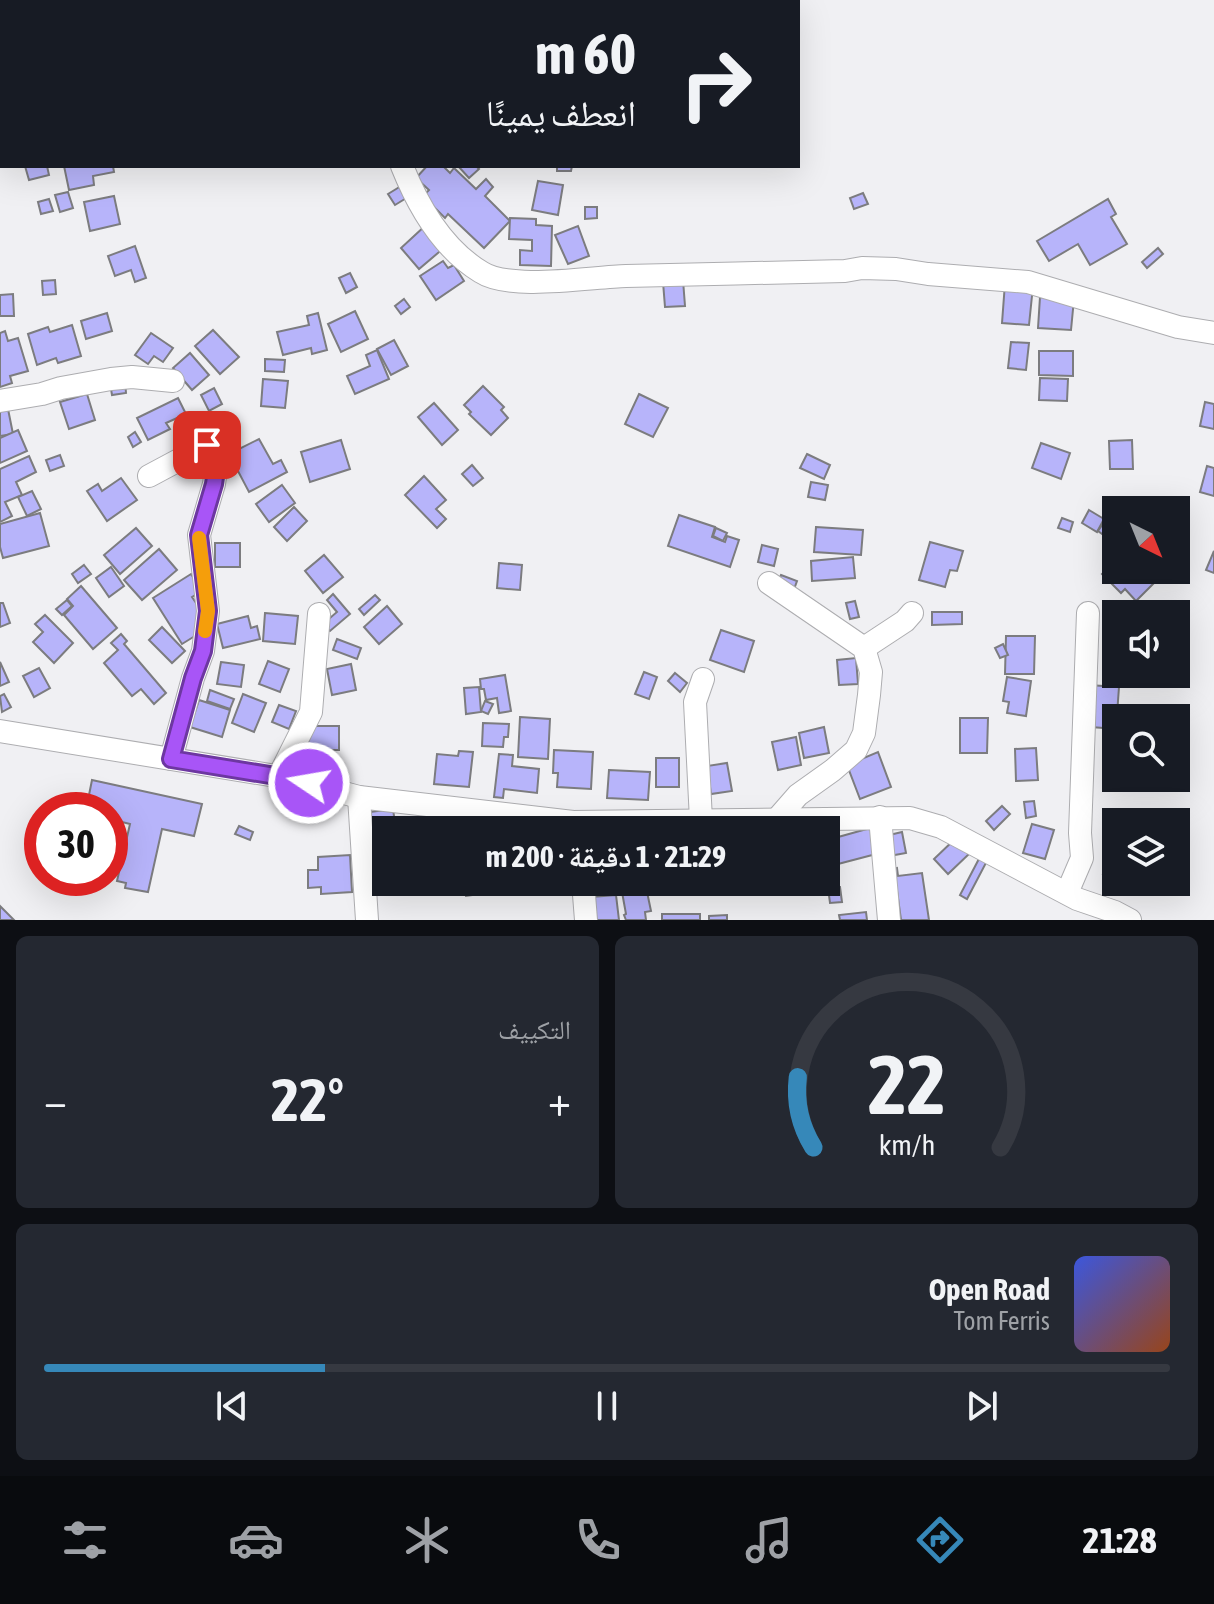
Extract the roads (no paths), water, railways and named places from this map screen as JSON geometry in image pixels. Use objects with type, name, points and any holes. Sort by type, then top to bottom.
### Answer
[{"type":"street","points":[[403,168],[410,187],[438,233],[482,273],[499,280],[896,269],[1028,282],[1178,327],[1214,333]]},
{"type":"street","points":[[0,401],[111,379],[132,377],[173,381]]},
{"type":"street","points":[[149,476],[207,445],[217,450],[214,484],[199,535],[208,611],[203,651],[171,759]]},
{"type":"street","points":[[769,583],[864,648],[871,672],[864,733],[856,750],[798,795],[780,816]]},
{"type":"street","points":[[864,648],[912,613]]},
{"type":"street","points":[[1067,893],[1082,858],[1080,833],[1088,613]]},
{"type":"street","points":[[279,776],[311,712],[319,614]]},
{"type":"street","points":[[701,816],[695,702],[703,679]]},
{"type":"street","points":[[0,731],[279,776],[359,797],[502,816]]},
{"type":"street","points":[[359,797],[367,920]]},
{"type":"street","points":[[880,817],[889,920]]},
{"type":"street","points":[[840,818],[910,818],[941,827],[1067,893],[1130,920]]},
{"type":"street","points":[[584,896],[586,920]]}]
